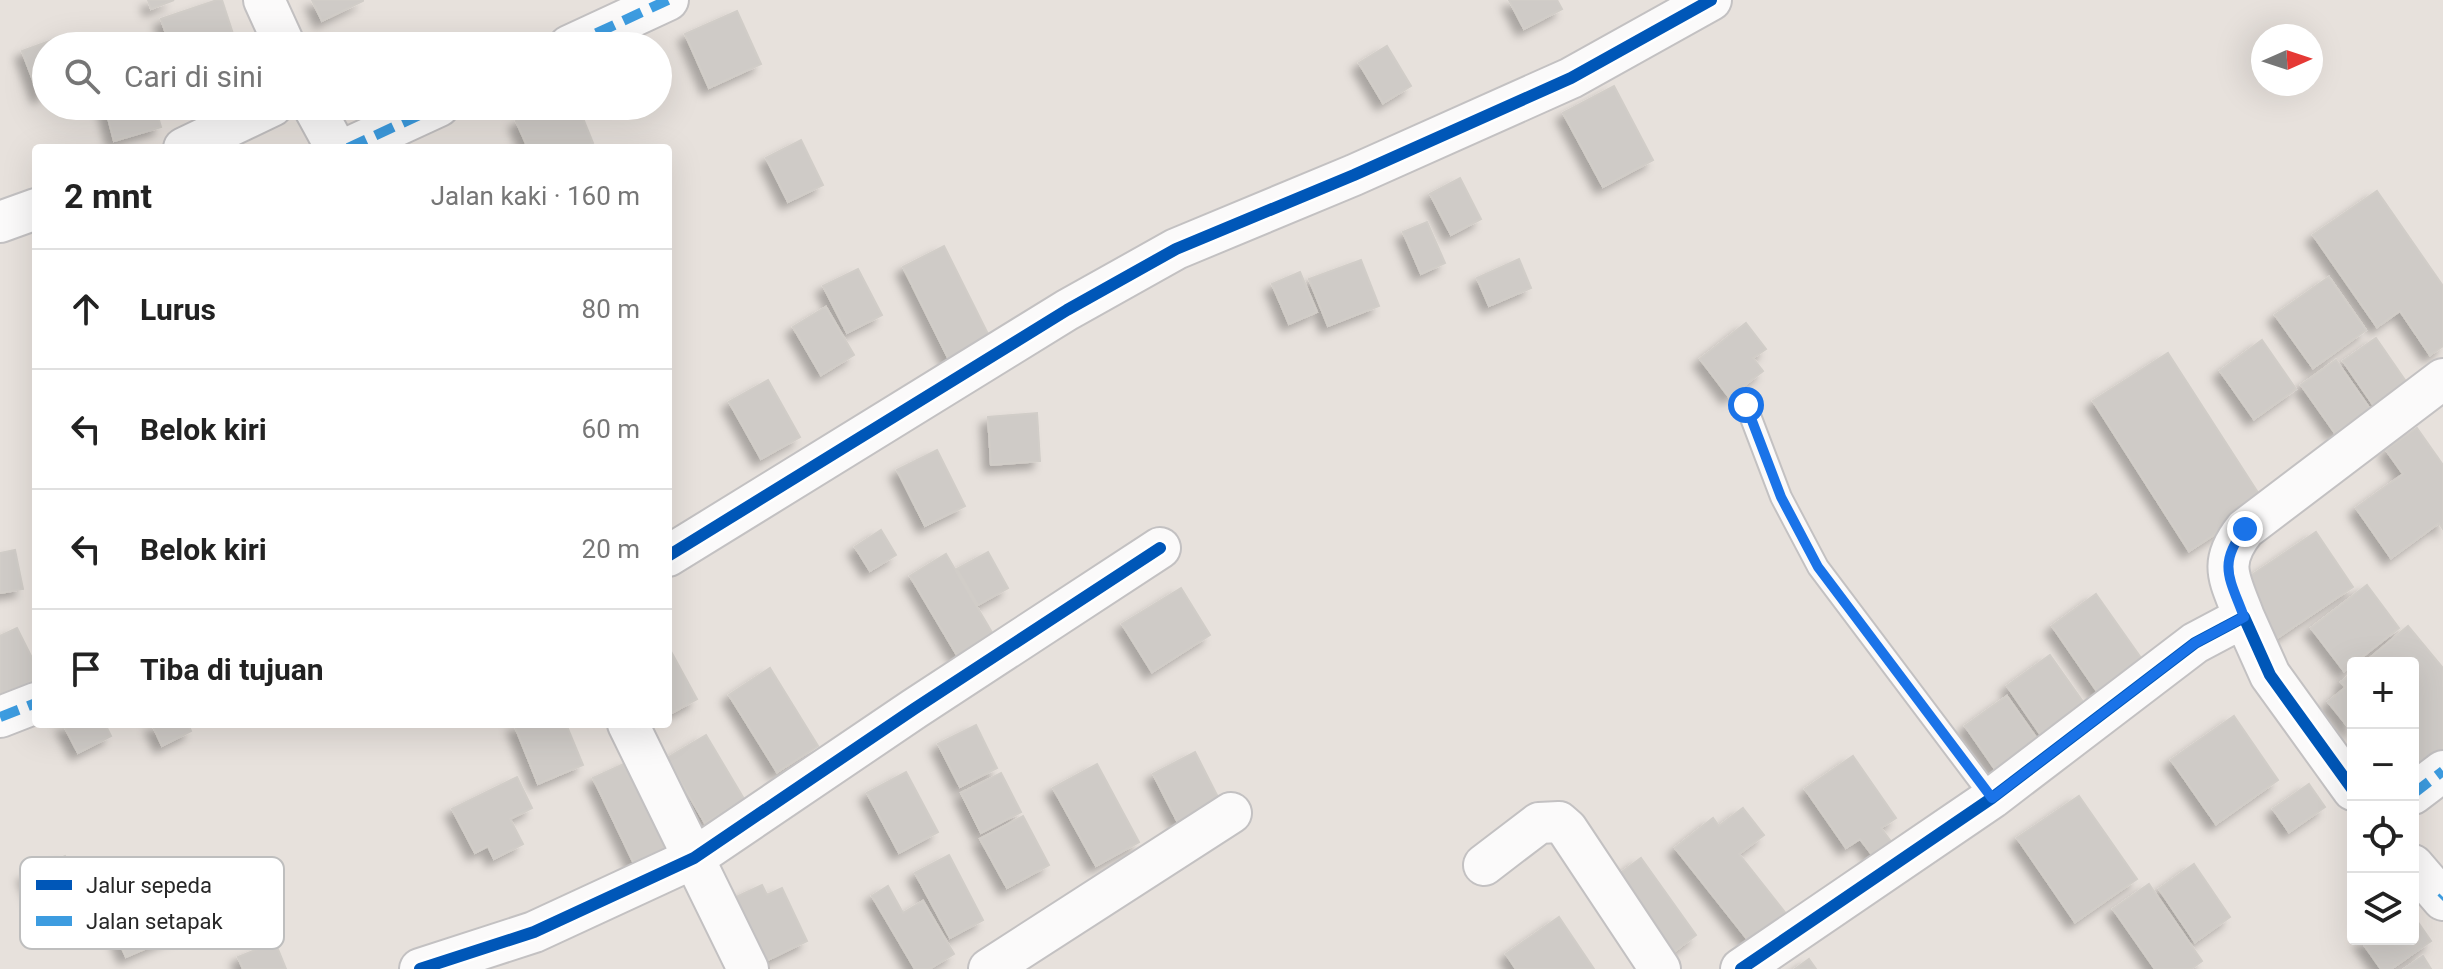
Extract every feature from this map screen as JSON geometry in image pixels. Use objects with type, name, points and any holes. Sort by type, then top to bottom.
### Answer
[{"type":"street","points":[[264,0],[279,32]]},
{"type":"street","points":[[599,32],[668,0]]},
{"type":"street","points":[[672,554],[1053,317],[1176,249],[1354,175],[1571,78],[1711,0]]},
{"type":"street","points":[[192,144],[243,120]]},
{"type":"street","points":[[321,120],[334,144]]},
{"type":"street","points":[[357,144],[409,120]]},
{"type":"street","points":[[0,222],[32,210]]},
{"type":"street","points":[[2347,782],[2270,675],[2244,617],[2227,564],[2232,545],[2245,529],[2443,379]]},
{"type":"street","points":[[420,969],[534,932],[694,858],[1160,548]]},
{"type":"street","points":[[1741,969],[1992,798],[2195,643],[2244,617]]},
{"type":"street","points":[[0,717],[32,705]]},
{"type":"street","points":[[630,728],[748,969]]},
{"type":"street","points":[[2419,789],[2443,771]]},
{"type":"street","points":[[989,969],[1231,813]]},
{"type":"street","points":[[1484,865],[1539,823],[1559,822],[1567,829],[1660,969]]},
{"type":"street","points":[[2419,872],[2442,899]]},
{"type":"lane","points":[[1746,405],[1781,497],[1818,567],[1992,798]]},
{"type":"building","points":[[148,0],[174,0],[151,9]]},
{"type":"building","points":[[222,0],[232,32],[165,32],[161,19]]},
{"type":"building","points":[[312,0],[363,0],[363,1],[322,21]]},
{"type":"building","points":[[1509,0],[1557,0],[1562,9],[1524,29]]},
{"type":"building","points":[[737,11],[761,64],[709,88],[685,34]]},
{"type":"building","points":[[1387,46],[1411,86],[1383,103],[1359,63]]},
{"type":"building","points":[[32,47],[32,77],[22,51]]},
{"type":"building","points":[[1614,86],[1653,160],[1603,187],[1563,113]]},
{"type":"building","points":[[109,120],[159,120],[161,127],[114,141]]},
{"type":"building","points":[[584,120],[593,143],[526,144],[516,121]]},
{"type":"building","points":[[801,140],[823,185],[788,202],[766,158]]},
{"type":"building","points":[[1460,178],[1481,219],[1451,235],[1430,194]]},
{"type":"building","points":[[2377,191],[2443,286],[2443,346],[2430,355],[2400,311],[2377,327],[2313,235]]},
{"type":"building","points":[[1427,222],[1445,263],[1421,274],[1403,232]]},
{"type":"building","points":[[944,246],[994,346],[952,366],[903,267]]},
{"type":"building","points":[[1519,259],[1531,288],[1489,306],[1477,278]]},
{"type":"building","points":[[1361,260],[1379,306],[1328,326],[1309,279]]},
{"type":"building","points":[[858,269],[882,315],[847,333],[823,286]]},
{"type":"building","points":[[1300,272],[1317,312],[1289,324],[1272,284]]},
{"type":"building","points":[[2329,277],[2366,330],[2313,368],[2275,315]]},
{"type":"building","points":[[826,307],[854,355],[821,375],[793,327]]},
{"type":"building","points":[[1746,323],[1766,349],[1753,358],[1763,371],[1729,397],[1700,359]]},
{"type":"building","points":[[2376,338],[2407,383],[2374,406],[2343,361]]},
{"type":"building","points":[[2262,340],[2296,389],[2254,419],[2220,371]]},
{"type":"building","points":[[2168,353],[2264,502],[2189,551],[2093,401]]},
{"type":"building","points":[[2336,360],[2370,409],[2335,433],[2301,385]]},
{"type":"building","points":[[768,380],[800,437],[761,459],[729,402]]},
{"type":"building","points":[[1037,413],[1040,461],[991,465],[988,417]]},
{"type":"building","points":[[2417,428],[2443,465],[2443,529],[2439,523],[2391,558],[2356,508],[2403,474],[2386,450]]},
{"type":"building","points":[[937,450],[965,506],[925,526],[897,470]]},
{"type":"building","points":[[881,530],[896,555],[870,571],[855,547]]},
{"type":"building","points":[[2316,532],[2353,587],[2277,638],[2240,583]]},
{"type":"building","points":[[15,550],[23,589],[0,593],[0,553]]},
{"type":"building","points":[[988,552],[1008,588],[978,605],[957,569]]},
{"type":"building","points":[[946,554],[994,636],[958,657],[910,576]]},
{"type":"building","points":[[2367,585],[2399,628],[2362,657],[2347,657],[2347,669],[2344,671],[2311,628]]},
{"type":"building","points":[[1181,588],[1210,635],[1152,672],[1122,624]]},
{"type":"building","points":[[2096,594],[2146,665],[2101,697],[2052,626]]},
{"type":"building","points":[[2408,626],[2443,668],[2443,762],[2419,782],[2419,657],[2371,657]]},
{"type":"building","points":[[17,628],[32,658],[32,681],[0,697],[0,636]]},
{"type":"building","points":[[672,653],[697,699],[672,713]]},
{"type":"building","points":[[2050,655],[2091,713],[2047,744],[2007,686]]},
{"type":"building","points":[[770,668],[818,746],[777,772],[729,695]]},
{"type":"building","points":[[2347,677],[2347,726],[2328,702],[2346,687],[2341,682]]},
{"type":"building","points":[[2007,696],[2040,743],[1997,772],[1965,726]]},
{"type":"building","points":[[2234,716],[2278,780],[2216,824],[2171,760]]},
{"type":"building","points":[[976,725],[997,768],[960,787],[938,744]]},
{"type":"building","points":[[65,728],[107,728],[111,736],[78,753]]},
{"type":"building","points":[[154,728],[190,728],[191,731],[162,746]]},
{"type":"building","points":[[516,728],[568,728],[583,765],[538,784]]},
{"type":"building","points":[[706,735],[744,799],[705,823],[667,758]]},
{"type":"building","points":[[1195,752],[1220,801],[1178,823],[1153,774]]},
{"type":"building","points":[[1853,756],[1896,818],[1881,828],[1895,847],[1876,860],[1860,839],[1846,848],[1805,789]]},
{"type":"building","points":[[630,761],[672,851],[636,868],[593,778]]},
{"type":"building","points":[[1097,764],[1139,842],[1096,866],[1053,788]]},
{"type":"building","points":[[906,772],[938,832],[899,853],[867,793]]},
{"type":"building","points":[[1001,773],[1021,812],[981,833],[961,793]]},
{"type":"building","points":[[517,777],[532,808],[510,819],[523,844],[494,859],[488,846],[475,853],[452,809]]},
{"type":"building","points":[[2309,784],[2325,807],[2289,832],[2273,809]]},
{"type":"building","points":[[2079,796],[2137,879],[2075,922],[2017,838]]},
{"type":"building","points":[[1743,808],[1764,835],[1739,854],[1788,916],[1752,945],[1675,848],[1713,818],[1719,826]]},
{"type":"building","points":[[1023,816],[1049,865],[1007,888],[980,839]]},
{"type":"building","points":[[949,855],[983,920],[950,938],[915,873]]},
{"type":"building","points":[[1641,858],[1696,935],[1667,957],[1611,880]]},
{"type":"building","points":[[2194,864],[2230,917],[2195,942],[2159,889]]},
{"type":"building","points":[[2149,884],[2202,961],[2191,969],[2155,969],[2113,909]]},
{"type":"building","points":[[762,885],[767,895],[782,888],[807,941],[766,961],[736,897]]},
{"type":"building","points":[[888,886],[903,913],[923,901],[954,954],[929,969],[915,969],[872,896]]},
{"type":"building","points":[[1559,917],[1594,969],[1516,969],[1506,954]]},
{"type":"building","points":[[2419,924],[2431,941],[2391,969],[2381,969],[2364,945],[2419,945]]},
{"type":"building","points":[[122,949],[145,949],[126,957]]},
{"type":"building","points":[[258,949],[278,949],[286,969],[243,969],[238,957]]},
{"type":"building","points":[[2423,956],[2431,969],[2404,969]]},
{"type":"building","points":[[1809,959],[1816,969],[1795,969]]},
{"type":"marked path","points":[[599,32],[668,0]]},
{"type":"marked path","points":[[357,144],[409,120]]},
{"type":"marked path","points":[[0,717],[32,705]]},
{"type":"marked path","points":[[2419,789],[2443,771]]},
{"type":"cycle path","points":[[672,554],[1067,310],[1176,249],[1354,175],[1571,78],[1711,0]]},
{"type":"cycle path","points":[[420,969],[534,932],[694,858],[1160,548]]},
{"type":"cycle path","points":[[1741,969],[1992,798],[2195,643],[2244,617],[2270,675],[2347,782]]},
{"type":"route","points":[[1746,405],[1781,497],[1818,567],[1992,798],[2195,643],[2244,617],[2227,564],[2232,545],[2245,529]]}]
